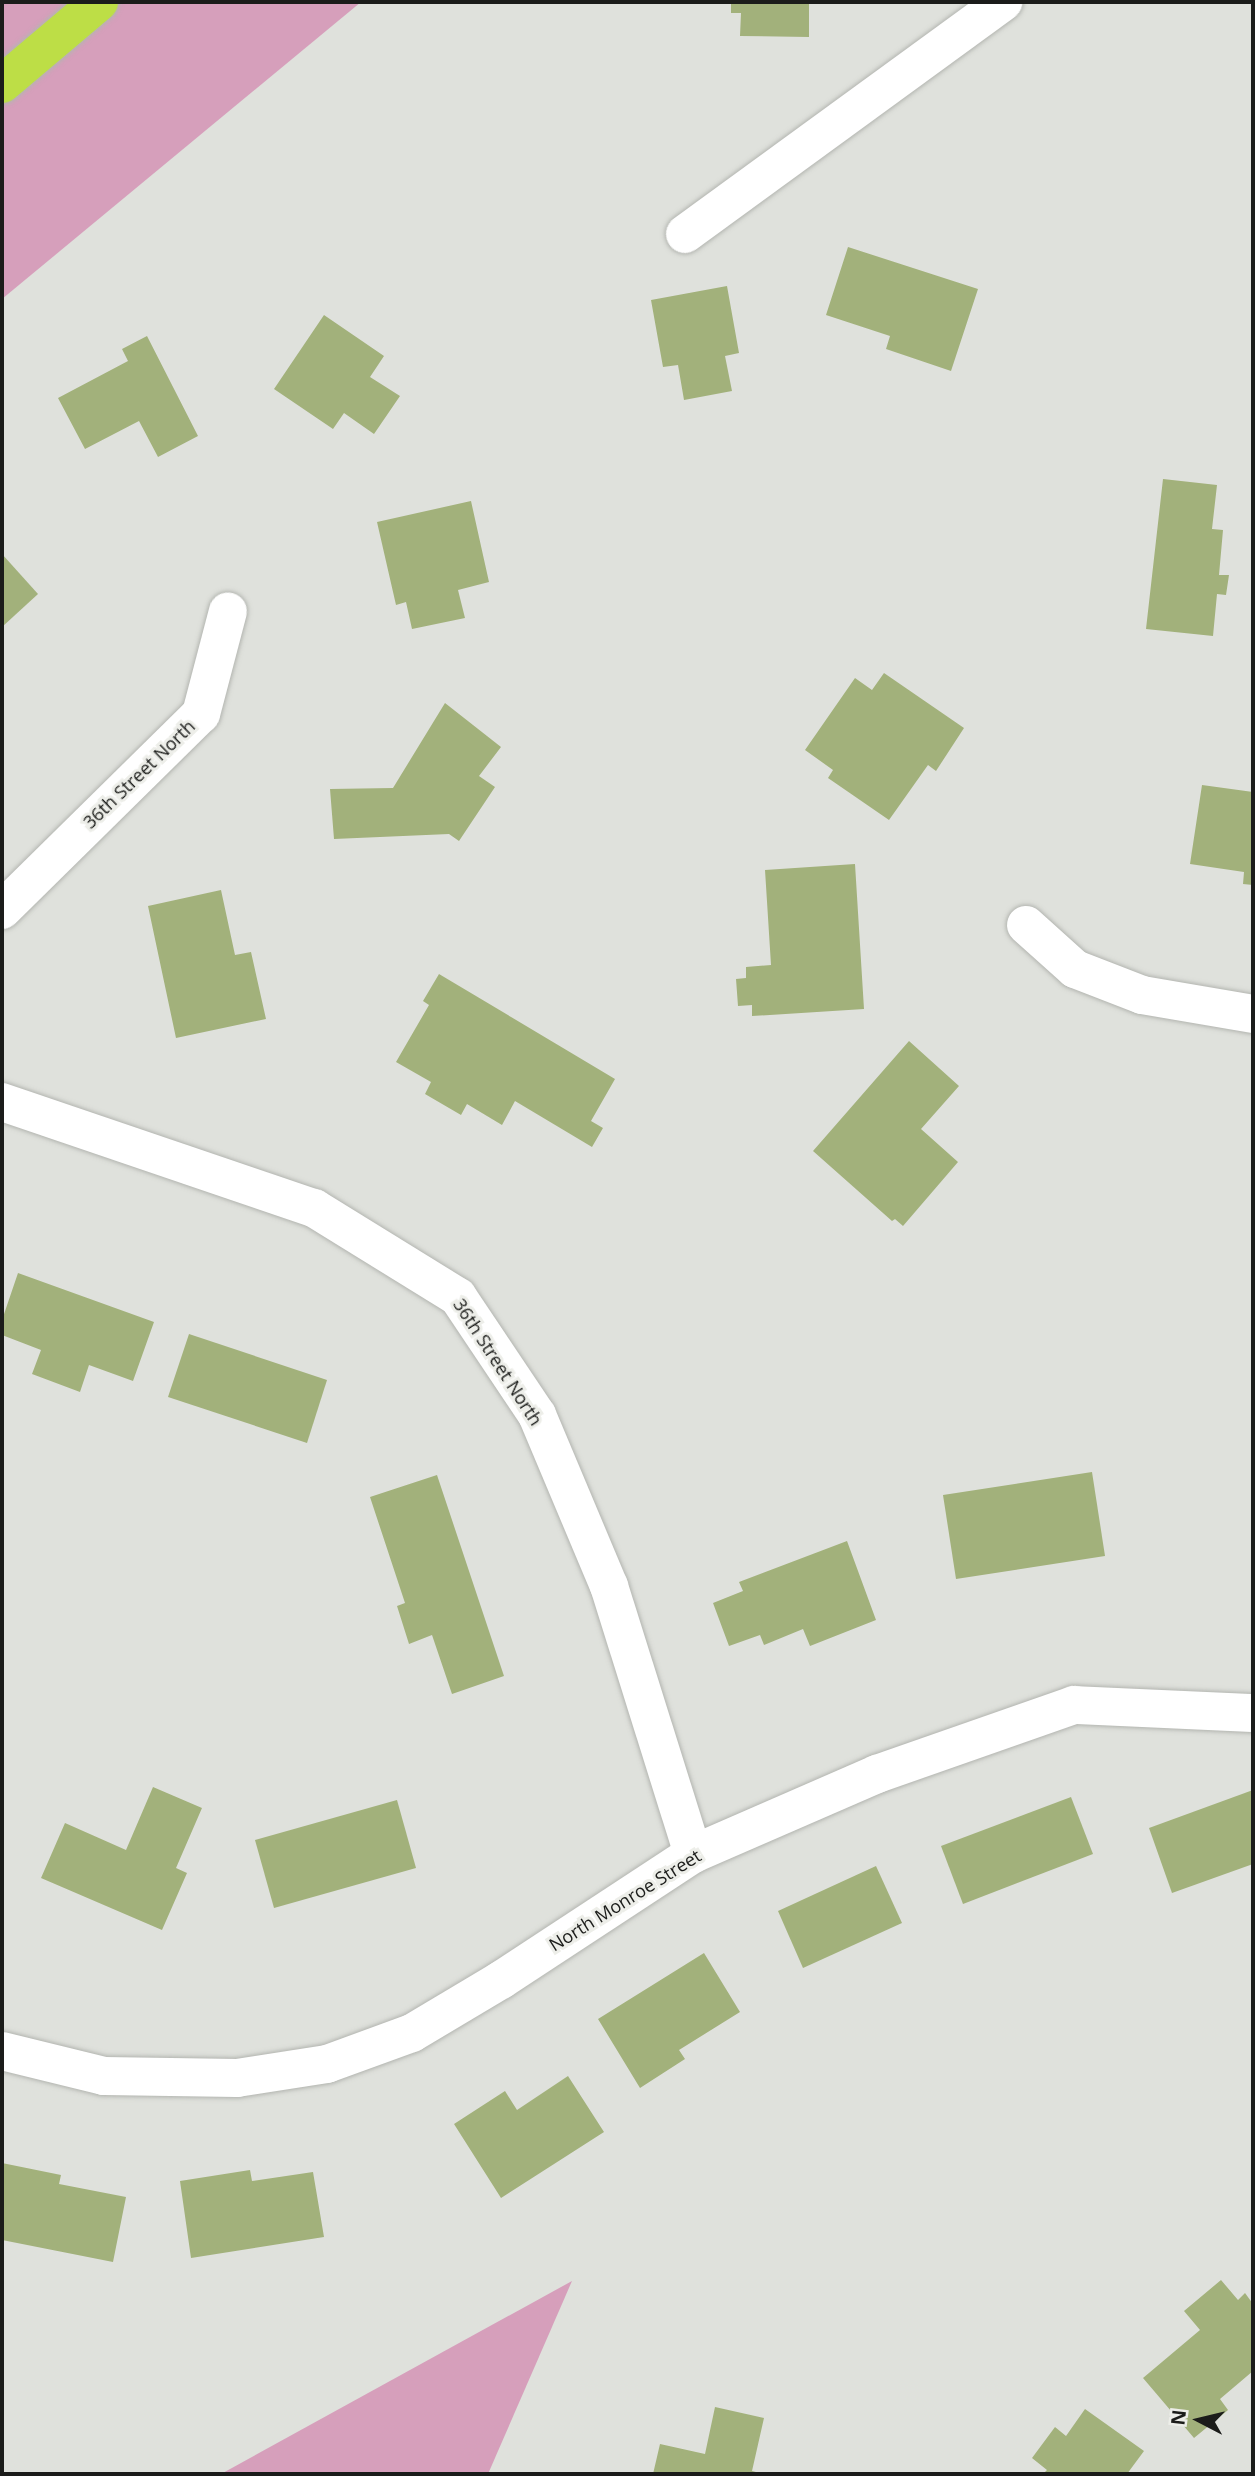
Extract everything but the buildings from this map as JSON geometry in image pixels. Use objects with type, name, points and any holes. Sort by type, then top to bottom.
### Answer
[{"type":"highway","points":[[2,83],[99,2]]},
{"type":"street","points":[[685,234],[1003,2]]},
{"type":"street","name":"36th Street North","points":[[2,910],[201,714],[228,611]]},
{"type":"street","points":[[1026,925],[1075,969],[1142,995],[1253,1014]]},
{"type":"street","name":"36th Street North","points":[[2,1102],[314,1208],[458,1297],[537,1415],[609,1586],[693,1854]]},
{"type":"street","name":"North Monroe Street","points":[[2,2051],[104,2076],[237,2077],[327,2064],[412,2034],[501,1980],[693,1854],[877,1774],[1074,1705],[1253,1713]]},
{"type":"shaded area","points":[[2,2],[361,2],[2,299]]},
{"type":"shaded area","points":[[572,2281],[488,2474],[221,2474]]}]
